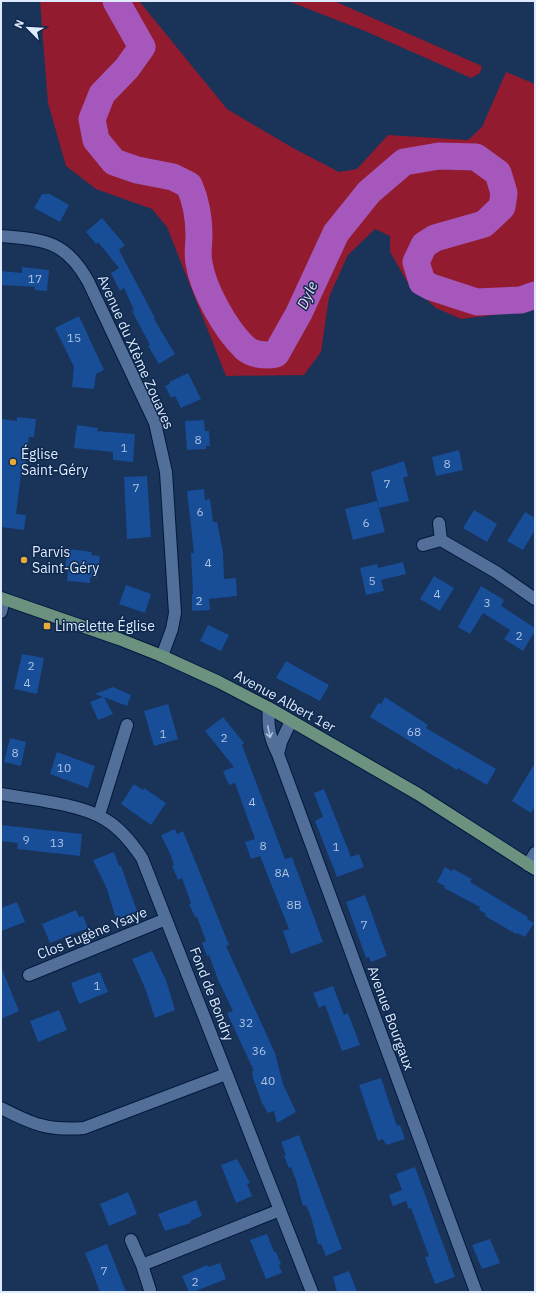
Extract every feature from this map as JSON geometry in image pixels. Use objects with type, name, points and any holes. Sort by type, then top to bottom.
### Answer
[{"type":"main road","name":"Avenue Albert 1er","points":[[3,599],[162,656],[218,682],[269,708],[418,794],[532,867]]},
{"type":"street","name":"Avenue du XIème Zouaves","points":[[1,236],[48,242],[58,247],[74,260],[94,294],[154,423],[166,472],[174,578],[175,613],[172,629],[162,656]]},
{"type":"street","points":[[439,523],[441,540]]},
{"type":"street","points":[[423,545],[441,540],[496,572],[535,599]]},
{"type":"street","points":[[1,612],[3,599]]},
{"type":"street","name":"Avenue Bourgaux","points":[[269,708],[268,730],[476,1292]]},
{"type":"street","points":[[278,754],[281,742],[291,721]]},
{"type":"street","points":[[99,816],[127,725]]},
{"type":"street","name":"Fond de Bondry","points":[[1,794],[74,808],[99,816],[122,832],[131,841],[142,858],[312,1292]]},
{"type":"street","points":[[532,867],[535,853]]},
{"type":"street","name":"Clos Eugène Ysaye","points":[[29,975],[166,919]]},
{"type":"street","points":[[1,1108],[39,1126],[68,1130],[84,1128],[226,1074]]},
{"type":"street","points":[[142,1264],[280,1210]]},
{"type":"street","points":[[131,1240],[142,1264],[150,1290]]},
{"type":"shaded area","points":[[40,1],[139,1],[227,109],[293,148],[339,172],[357,169],[388,135],[468,140],[482,127],[506,72],[535,84],[535,310],[461,319],[436,308],[408,283],[390,252],[390,236],[375,229],[348,255],[329,297],[321,352],[304,375],[226,376],[167,227],[152,209],[96,189],[66,166],[48,103]]},
{"type":"shaded area","points":[[288,1],[334,1],[482,66],[480,73],[471,78],[365,31]]},
{"type":"shaded area","points":[[436,283],[470,294],[502,295],[535,285],[535,301],[475,310],[449,307],[430,294],[431,287]]},
{"type":"building","points":[[42,194],[50,194],[69,205],[60,222],[34,208]]},
{"type":"building","points":[[102,218],[125,245],[119,250],[155,318],[154,319],[175,354],[159,364],[148,346],[150,345],[132,311],[134,310],[124,288],[120,291],[111,273],[119,268],[98,242],[96,244],[86,232]]},
{"type":"building","points":[[22,267],[49,270],[47,291],[35,290],[35,287],[1,285],[1,271],[22,273]]},
{"type":"building","points":[[79,316],[104,370],[96,374],[94,389],[72,387],[74,367],[55,328]]},
{"type":"building","points":[[188,373],[201,399],[181,408],[175,396],[171,398],[165,386],[170,384],[169,382]]},
{"type":"building","name":"Église Saint-Géry","points":[[17,417],[36,419],[34,437],[29,437],[24,474],[21,474],[16,514],[26,515],[24,530],[1,527],[1,419],[17,421]]},
{"type":"building","points":[[204,420],[205,431],[209,431],[210,446],[206,446],[206,449],[187,450],[185,421]]},
{"type":"building","points":[[77,425],[98,428],[97,431],[135,434],[133,462],[113,460],[113,452],[74,448]]},
{"type":"building","points":[[459,450],[463,470],[436,476],[432,457]]},
{"type":"building","points":[[404,461],[408,476],[403,478],[409,501],[379,508],[371,472]]},
{"type":"building","points":[[147,476],[151,537],[127,539],[124,477]]},
{"type":"building","points":[[204,489],[205,500],[210,499],[213,522],[217,522],[223,552],[224,579],[236,578],[237,596],[209,599],[210,610],[192,611],[193,594],[191,553],[194,553],[187,491]]},
{"type":"building","points":[[377,501],[385,532],[353,540],[345,509]]},
{"type":"building","points":[[474,510],[497,524],[487,542],[463,528]]},
{"type":"building","points":[[525,512],[535,518],[535,530],[523,550],[507,541]]},
{"type":"building","points":[[70,549],[92,552],[91,555],[100,556],[97,578],[90,577],[90,583],[67,581],[68,571],[65,570],[67,553],[69,554]]},
{"type":"building","points":[[403,562],[406,574],[381,580],[384,591],[366,595],[360,568],[377,564],[378,568]]},
{"type":"building","points":[[434,576],[454,588],[440,611],[420,599]]},
{"type":"building","points":[[126,585],[151,594],[145,613],[119,604]]},
{"type":"building","points":[[481,586],[504,600],[501,606],[535,628],[535,631],[523,651],[504,639],[510,630],[483,613],[470,634],[458,627]]},
{"type":"building","points":[[208,625],[229,635],[221,651],[200,641]]},
{"type":"building","points":[[22,654],[44,658],[37,694],[14,689]]},
{"type":"building","points":[[286,661],[329,685],[320,701],[276,678]]},
{"type":"building","points":[[113,687],[131,695],[127,706],[104,697],[113,714],[98,720],[90,702],[103,697],[95,694]]},
{"type":"building","points":[[385,697],[428,725],[426,728],[496,769],[487,785],[458,768],[457,770],[370,717],[378,703],[381,704]]},
{"type":"building","points":[[168,704],[178,739],[154,746],[144,711]]},
{"type":"building","points":[[223,717],[244,743],[242,745],[285,859],[292,857],[323,942],[291,954],[283,931],[289,929],[260,856],[251,859],[245,842],[255,839],[235,783],[229,785],[223,771],[234,767],[205,731]]},
{"type":"building","points":[[10,738],[26,742],[21,766],[4,762]]},
{"type":"building","points":[[57,752],[95,766],[88,788],[50,774]]},
{"type":"building","points":[[535,763],[535,806],[531,813],[512,801]]},
{"type":"building","points":[[134,784],[143,790],[144,788],[166,803],[151,825],[121,804]]},
{"type":"building","points":[[324,789],[351,857],[359,854],[364,867],[337,877],[315,821],[323,817],[314,793]]},
{"type":"building","points":[[1,825],[82,834],[80,856],[17,849],[18,843],[1,841]]},
{"type":"building","points":[[175,829],[177,834],[183,831],[229,945],[226,946],[275,1053],[283,1084],[296,1112],[277,1123],[274,1111],[268,1113],[262,1103],[253,1078],[252,1071],[254,1071],[227,1013],[233,1011],[218,980],[209,955],[207,956],[202,943],[206,941],[197,917],[195,917],[189,904],[191,903],[182,878],[178,880],[172,866],[174,865],[171,856],[161,835]]},
{"type":"building","points":[[114,852],[119,866],[121,866],[137,911],[116,919],[107,889],[93,860]]},
{"type":"building","points":[[445,867],[452,871],[453,869],[472,879],[470,882],[528,917],[527,919],[534,923],[525,937],[517,933],[516,934],[485,916],[486,914],[479,910],[480,907],[444,888],[445,886],[437,882]]},
{"type":"building","points":[[365,895],[387,956],[371,962],[369,957],[366,958],[346,902]]},
{"type":"building","points":[[17,902],[25,922],[1,931],[1,908]]},
{"type":"building","points":[[76,910],[79,917],[83,916],[88,928],[50,943],[42,924]]},
{"type":"building","points":[[152,951],[166,980],[175,1010],[155,1018],[145,988],[132,959]]},
{"type":"building","points":[[1,967],[19,1011],[1,1019]]},
{"type":"building","points":[[100,972],[108,992],[79,1004],[71,983]]},
{"type":"building","points":[[333,986],[344,1015],[348,1013],[360,1045],[342,1051],[325,1005],[319,1008],[313,993]]},
{"type":"building","points":[[59,1010],[67,1030],[38,1042],[30,1021]]},
{"type":"building","points":[[381,1078],[397,1126],[400,1125],[405,1139],[386,1145],[383,1139],[378,1141],[359,1085]]},
{"type":"building","points":[[299,1135],[342,1249],[326,1256],[321,1244],[318,1244],[311,1217],[306,1205],[303,1206],[296,1180],[291,1167],[289,1168],[284,1156],[286,1155],[281,1142]]},
{"type":"building","points":[[237,1159],[250,1183],[247,1184],[252,1196],[236,1203],[221,1165]]},
{"type":"building","points":[[415,1167],[455,1277],[435,1284],[425,1257],[429,1256],[411,1208],[409,1209],[406,1201],[393,1206],[389,1195],[402,1190],[396,1174]]},
{"type":"building","points":[[128,1192],[137,1214],[109,1226],[100,1204]]},
{"type":"building","points":[[196,1200],[202,1216],[190,1221],[191,1223],[165,1231],[158,1214]]},
{"type":"building","points":[[267,1234],[274,1252],[276,1252],[281,1264],[279,1265],[282,1273],[266,1279],[250,1240]]},
{"type":"building","points":[[490,1239],[500,1263],[482,1269],[472,1245]]},
{"type":"building","points":[[107,1244],[126,1292],[100,1292],[85,1253]]},
{"type":"building","points":[[220,1263],[226,1279],[193,1292],[189,1292],[182,1276],[207,1265],[208,1267]]},
{"type":"building","points":[[349,1271],[357,1292],[337,1292],[333,1277]]},
{"type":"waterway","name":"Dyle","points":[[116,1],[142,47],[127,68],[102,94],[92,119],[96,140],[114,162],[137,170],[173,177],[189,185],[194,197],[198,215],[198,260],[205,285],[223,320],[237,340],[245,348],[260,354],[276,354],[299,313],[336,233],[369,192],[404,162],[439,156],[476,157],[498,173],[504,193],[502,207],[484,224],[435,238],[424,245],[416,262],[422,282],[431,287],[477,302],[521,300],[535,295]]},
{"type":"place","name":"Église Saint-Géry","points":[[13,462]]},
{"type":"place","name":"Parvis Saint-Géry","points":[[24,560]]},
{"type":"place","name":"Limelette Église","points":[[47,626]]}]
